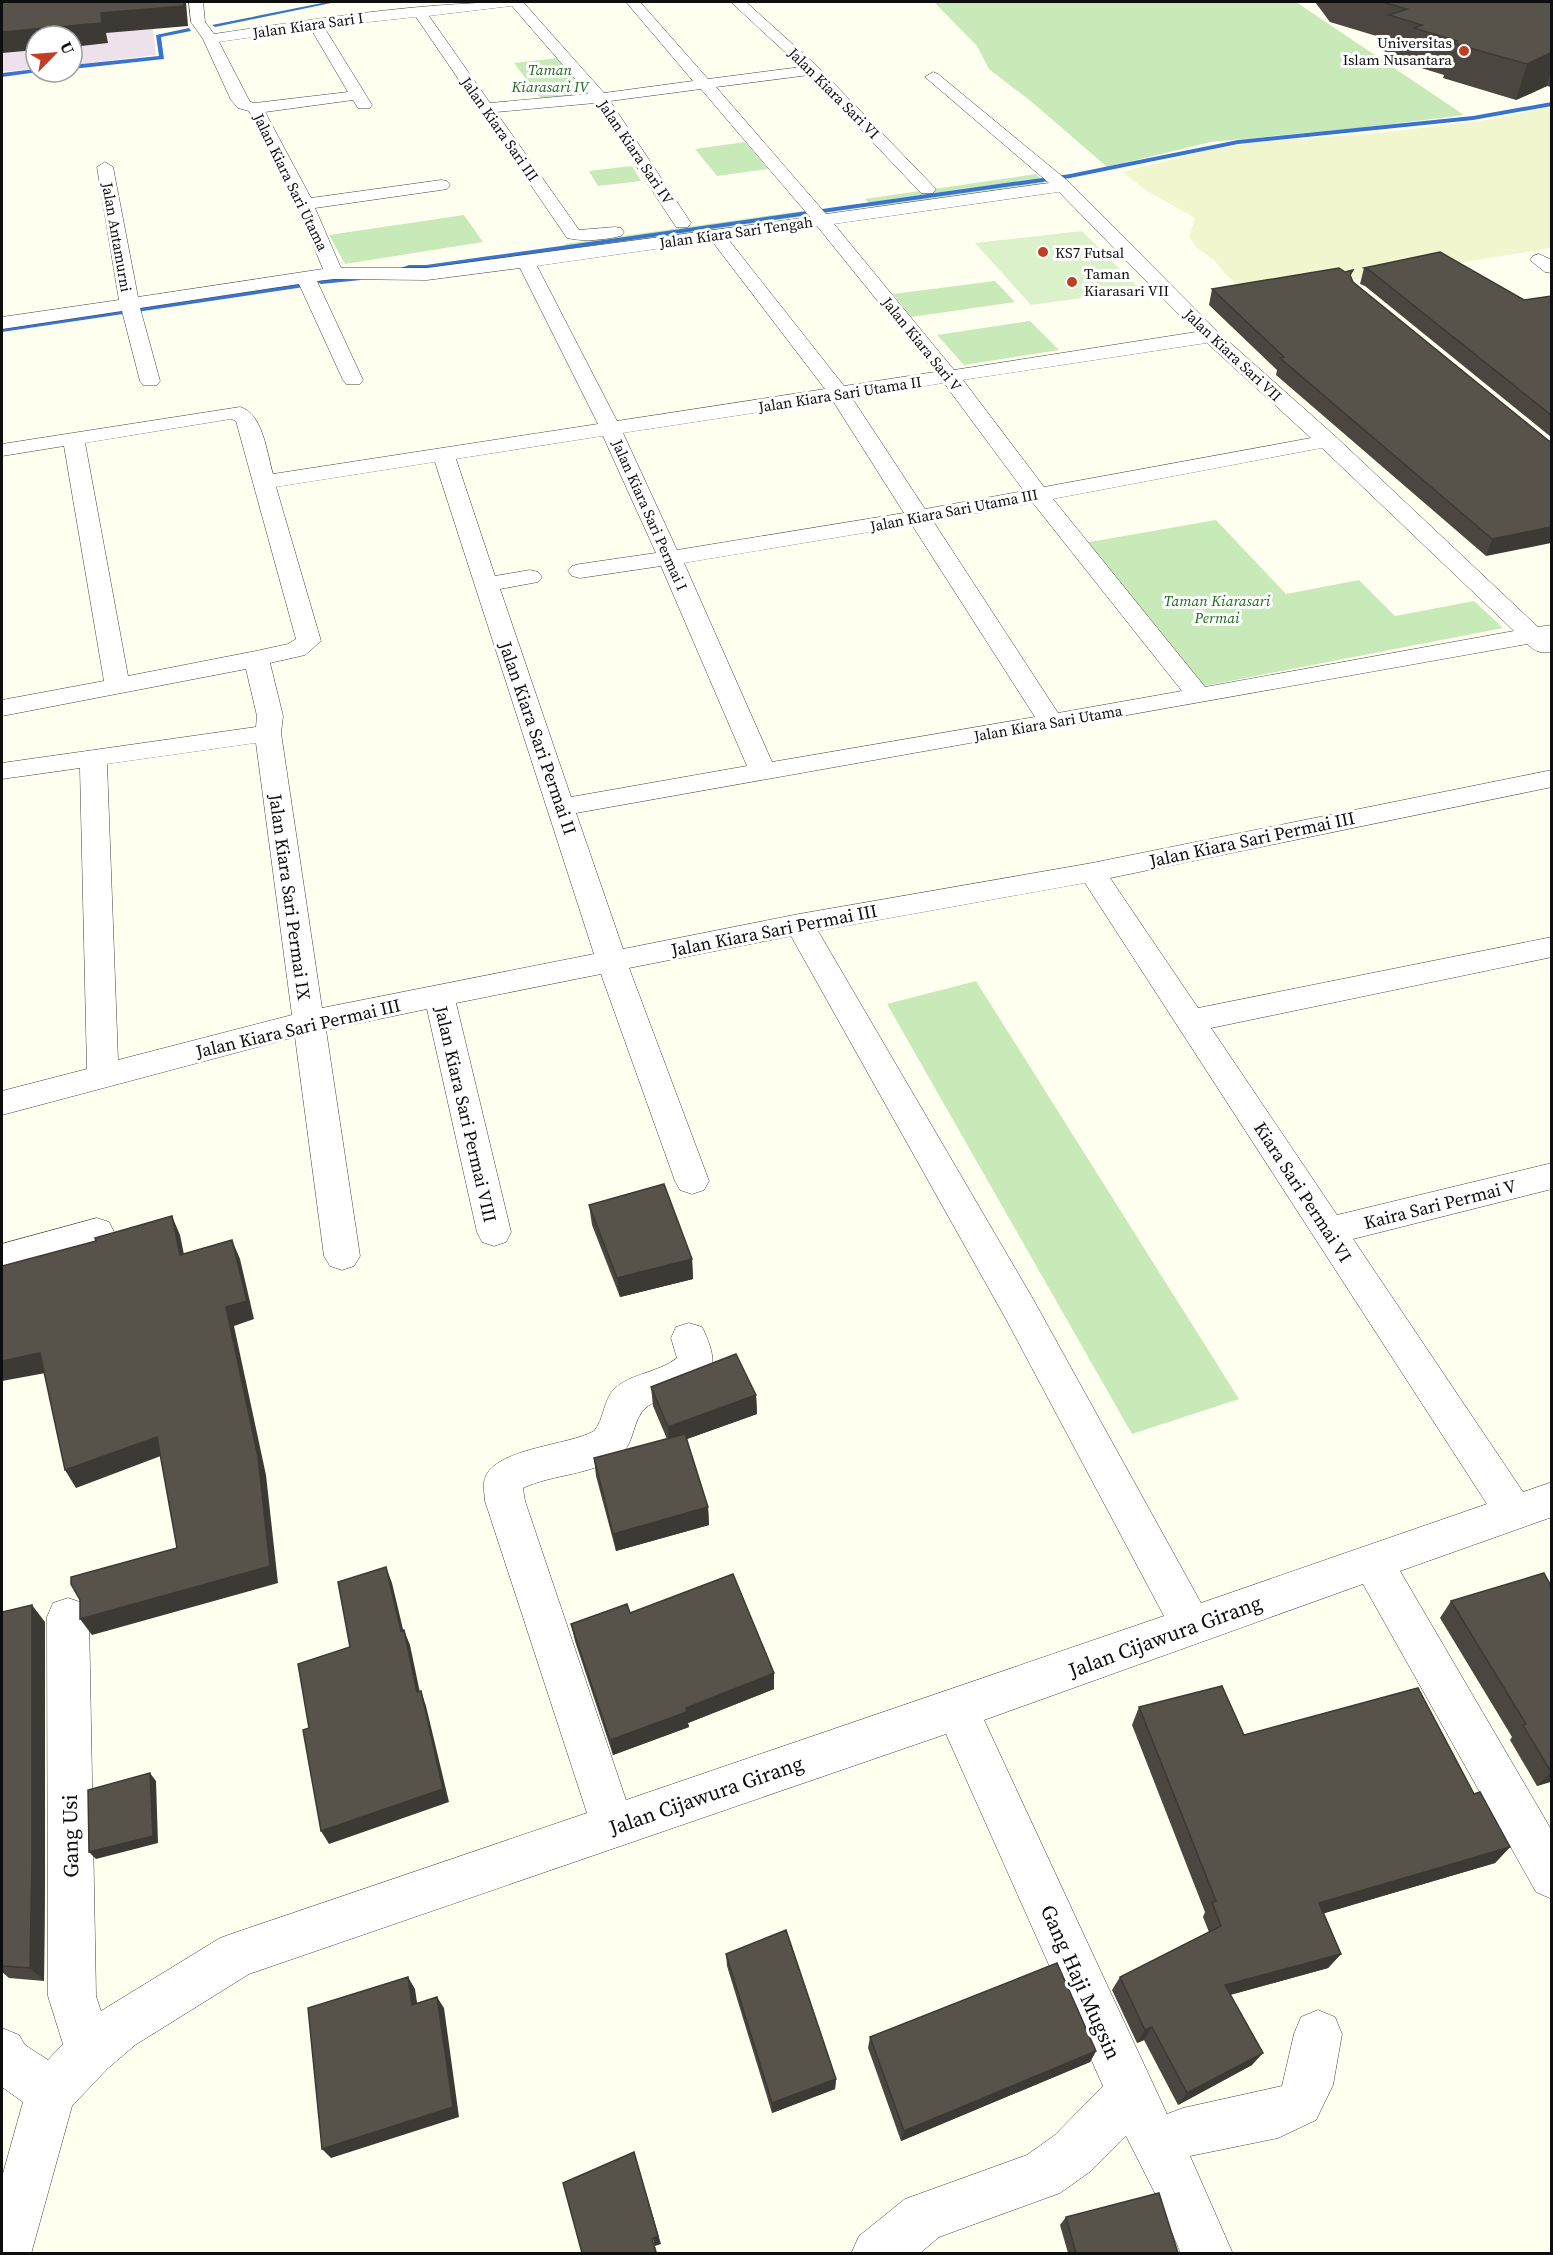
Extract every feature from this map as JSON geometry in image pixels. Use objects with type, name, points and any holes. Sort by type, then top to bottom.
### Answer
[{"type":"street","name":"Jalan Kiara Sari Utama","points":[[196,2],[198,22],[210,39],[239,100],[244,105],[255,108],[304,204],[334,273]]},
{"type":"street","name":"Jalan Kiara Sari I","points":[[210,39],[419,11],[515,2]]},
{"type":"street","name":"Jalan Kiara Sari IV","points":[[515,2],[600,98],[682,223]]},
{"type":"street","name":"Jalan Kiara Sari V","points":[[633,2],[815,213],[949,376],[1038,495],[1199,696]]},
{"type":"street","name":"Jalan Kiara Sari VI","points":[[738,2],[813,70],[927,189]]},
{"type":"street","name":"Jalan Kiara Sari III","points":[[419,11],[573,234],[588,236]]},
{"type":"street","points":[[255,108],[361,100],[315,24]]},
{"type":"street","points":[[484,108],[600,98],[813,70]]},
{"type":"street","name":"Jalan Kiara Sari VII","points":[[933,77],[1055,179],[1210,336],[1542,633],[1551,653]]},
{"type":"street","name":"Jalan Antamurni","points":[[105,167],[131,311],[150,381]]},
{"type":"street","name":"Jalan Kiara Sari Tengah","points":[[375,272],[409,274],[526,262],[717,236],[927,189],[1055,179]]},
{"type":"street","name":"Jalan Kiara Sari Tengah","points":[[588,236],[682,223],[815,213],[1055,179]]},
{"type":"street","points":[[304,204],[441,185]]},
{"type":"street","points":[[717,236],[839,394],[1051,722]]},
{"type":"street","points":[[2,340],[131,311],[306,278],[334,273],[375,272],[376,267],[490,250]]},
{"type":"street","name":"Jalan Kiara Sari Permai I","points":[[526,262],[611,430],[763,772]]},
{"type":"street","points":[[306,278],[353,380]]},
{"type":"street","points":[[2,323],[131,311],[212,309]]},
{"type":"street","name":"Jalan Kiara Sari Utama II","points":[[611,430],[1210,336]]},
{"type":"street","points":[[2,450],[240,413],[246,419],[309,641],[296,650],[256,659],[2,708]]},
{"type":"street","points":[[265,482],[611,430]]},
{"type":"street","points":[[73,438],[117,685]]},
{"type":"street","name":"Jalan Kiara Sari Utama III","points":[[580,571],[670,559],[920,518],[1327,441]]},
{"type":"street","name":"Jalan Kiara Sari Permai II","points":[[443,454],[612,962],[692,1181]]},
{"type":"street","points":[[485,585],[530,577]]},
{"type":"street","name":"Jalan Kiara Sari Utama","points":[[562,807],[1199,696],[1542,633]]},
{"type":"street","name":"Jalan Kiara Sari Permai IX","points":[[256,659],[269,724],[308,1022],[342,1256]]},
{"type":"street","points":[[2,771],[93,757],[269,724]]},
{"type":"street","points":[[93,757],[103,1076]]},
{"type":"street","name":"Jalan Kiara Sari Permai III","points":[[2,1103],[308,1022],[799,924],[1092,872],[1551,778]]},
{"type":"street","name":"Kiara Sari Permai VI","points":[[1092,872],[1328,1231],[1533,1506]]},
{"type":"street","points":[[799,924],[1020,1310],[1192,1627]]},
{"type":"street","points":[[1191,1021],[1551,947]]},
{"type":"street","name":"Jalan Kiara Sari Permai VIII","points":[[439,996],[494,1232]]},
{"type":"street","name":"Kaira Sari Permai V","points":[[1328,1231],[1551,1176]]},
{"type":"street","points":[[2,1258],[97,1233]]},
{"type":"street","points":[[613,1826],[505,1501],[503,1482],[508,1476],[520,1470],[582,1454],[610,1442],[618,1428],[625,1403],[633,1396],[678,1377],[695,1364],[695,1353],[689,1338]]},
{"type":"street","name":"Jalan Cijawura Girang","points":[[5,2253],[51,2092],[90,2052],[118,2028],[237,1955],[957,1710],[1372,1561],[1533,1506]]},
{"type":"street","points":[[1372,1561],[1551,1876]]},
{"type":"street","name":"Gang Usi","points":[[68,1617],[72,1996],[90,2052]]},
{"type":"street","name":"Gang Haji Mugsin","points":[[957,1710],[1155,2144],[1179,2186],[1207,2253]]},
{"type":"street","points":[[1155,2144],[1183,2133],[1278,2113],[1299,2103],[1308,2085],[1318,2034]]},
{"type":"street","points":[[2,2052],[8,2062],[51,2092]]},
{"type":"street","points":[[877,2253],[923,2217],[1042,2175],[1073,2153],[1107,2120],[1131,2091]]},
{"type":"shaded area","points":[[2,2],[150,2],[156,55],[84,64],[84,24],[24,24],[24,70],[2,72]]},
{"type":"green space","points":[[934,2],[1296,2],[1464,115],[1211,142],[1107,167],[1033,103],[989,69],[977,46]]},
{"type":"green space","name":"Taman Kiarasari IV","points":[[558,58],[586,93],[541,99],[514,63]]},
{"type":"green space","points":[[1551,106],[1551,248],[1253,296],[1227,276],[1213,259],[1197,248],[1189,237],[1195,218],[1147,191],[1122,172],[1205,151],[1258,142],[1379,133],[1494,119]]},
{"type":"green space","points":[[745,142],[768,169],[717,176],[695,149]]},
{"type":"green space","points":[[632,166],[641,181],[598,186],[589,171]]},
{"type":"green space","points":[[1036,174],[1049,188],[878,212],[865,199]]},
{"type":"green space","points":[[802,211],[806,216],[568,250],[565,244]]},
{"type":"green space","points":[[464,215],[483,242],[345,264],[329,235]]},
{"type":"green space","points":[[1082,231],[1141,290],[1031,305],[975,243]]},
{"type":"green space","points":[[995,281],[1015,302],[911,317],[893,294]]},
{"type":"green space","points":[[1030,321],[1059,350],[964,365],[937,335]]},
{"type":"green space","name":"Taman Kiarasari Permai","points":[[1216,520],[1286,594],[1359,580],[1395,616],[1474,601],[1503,628],[1204,686],[1084,543]]},
{"type":"green space","points":[[976,981],[1239,1399],[1132,1434],[887,1004]]},
{"type":"building","points":[[2,2],[184,2],[184,6],[101,13],[102,23],[24,24],[24,30],[2,32]]},
{"type":"building","points":[[1382,2],[1551,2],[1551,53],[1527,64],[1452,43],[1457,41],[1414,28],[1422,25],[1389,15],[1407,9]]},
{"type":"building","points":[[1440,252],[1524,300],[1551,296],[1551,415],[1364,268]]},
{"type":"building","points":[[1339,268],[1345,272],[1353,270],[1350,275],[1353,282],[1551,441],[1551,527],[1492,539],[1280,358],[1284,357],[1212,289]]},
{"type":"building","points":[[664,1184],[692,1259],[617,1278],[589,1205]]},
{"type":"building","points":[[172,1216],[180,1255],[232,1240],[247,1301],[226,1307],[258,1457],[270,1566],[80,1619],[80,1600],[71,1584],[71,1577],[177,1548],[157,1437],[65,1470],[40,1353],[2,1361],[2,1266],[96,1241],[95,1238]]},
{"type":"building","points":[[736,1354],[756,1395],[668,1427],[651,1387]]},
{"type":"building","points":[[685,1434],[708,1507],[613,1534],[594,1458]]},
{"type":"building","points":[[386,1567],[401,1631],[404,1630],[417,1692],[421,1691],[443,1789],[321,1831],[303,1730],[309,1728],[298,1664],[350,1647],[338,1582]]},
{"type":"building","points":[[1544,1573],[1551,1586],[1551,1772],[1523,1725],[1526,1724],[1451,1601]]},
{"type":"building","points":[[733,1574],[774,1673],[686,1708],[687,1712],[610,1740],[571,1624],[627,1604],[630,1613]]},
{"type":"building","points":[[32,1605],[30,1968],[2,1966],[2,1612]]},
{"type":"building","points":[[1222,1686],[1244,1735],[1418,1688],[1474,1794],[1480,1792],[1510,1847],[1319,1903],[1341,1954],[1225,1985],[1263,2053],[1187,2093],[1152,2027],[1145,2030],[1120,1977],[1221,1926],[1212,1902],[1216,1901],[1139,1707]]},
{"type":"building","points":[[150,1773],[153,1836],[89,1852],[88,1790]]},
{"type":"building","points":[[786,1930],[836,2079],[772,2103],[726,1954]]},
{"type":"building","points":[[1057,1963],[1096,2051],[904,2131],[870,2037]]},
{"type":"building","points":[[408,1977],[412,2005],[437,1997],[453,2107],[322,2149],[308,2008]]},
{"type":"building","points":[[634,2152],[658,2236],[652,2239],[656,2253],[582,2253],[563,2183]]},
{"type":"building","points":[[1159,2193],[1178,2253],[1076,2253],[1066,2217]]},
{"type":"waterway","points":[[215,25],[333,2]]},
{"type":"waterway","points":[[84,66],[162,58],[158,36],[189,30]]},
{"type":"waterway","points":[[2,75],[24,72]]},
{"type":"waterway","points":[[388,274],[409,267],[426,267],[1070,176],[1238,142],[1473,118],[1552,104]]},
{"type":"waterway","points":[[321,282],[358,278]]},
{"type":"waterway","points":[[2,330],[301,285]]},
{"type":"place","name":"Universitas Islam Nusantara","points":[[1464,51]]},
{"type":"place","name":"KS7 Futsal","points":[[1043,252]]},
{"type":"place","name":"Taman Kiarasari VII","points":[[1072,282]]}]
